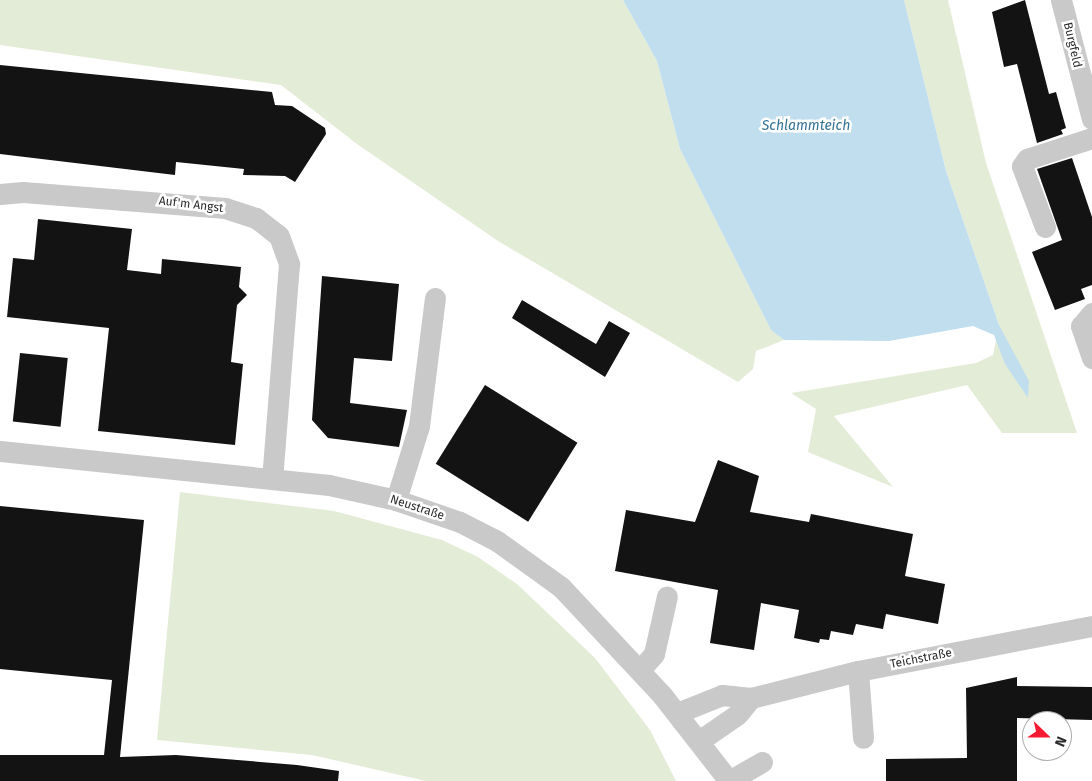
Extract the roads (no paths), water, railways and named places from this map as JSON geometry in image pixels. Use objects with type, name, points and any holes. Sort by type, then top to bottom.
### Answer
[{"type":"street","name":"Burgfeld","points":[[1061,0],[1092,119]]},
{"type":"street","points":[[1044,227],[1022,166],[1027,159],[1092,138]]},
{"type":"street","name":"Auf'm Angst","points":[[0,194],[23,192],[225,208],[256,218],[279,236],[290,264],[272,479]]},
{"type":"street","points":[[396,500],[419,426],[435,298]]},
{"type":"street","points":[[1092,313],[1080,326],[1092,358]]},
{"type":"street","name":"Neustraße","points":[[0,452],[329,485],[396,500],[460,522],[528,561],[561,587],[640,670],[677,713],[729,781]]},
{"type":"street","points":[[640,670],[654,654],[667,596]]},
{"type":"street","name":"Teichstraße","points":[[677,713],[733,693],[751,698],[858,671],[1092,626]]},
{"type":"street","points":[[858,671],[862,738]]},
{"type":"street","points":[[699,741],[738,714],[751,698]]},
{"type":"street","points":[[729,781],[762,762]]},
{"type":"water","name":"Schlammteich","points":[[623,0],[904,0],[946,171],[999,325],[1029,381],[1028,398],[1005,364],[994,335],[973,326],[889,341],[784,340],[771,330],[680,149],[657,61]]}]
